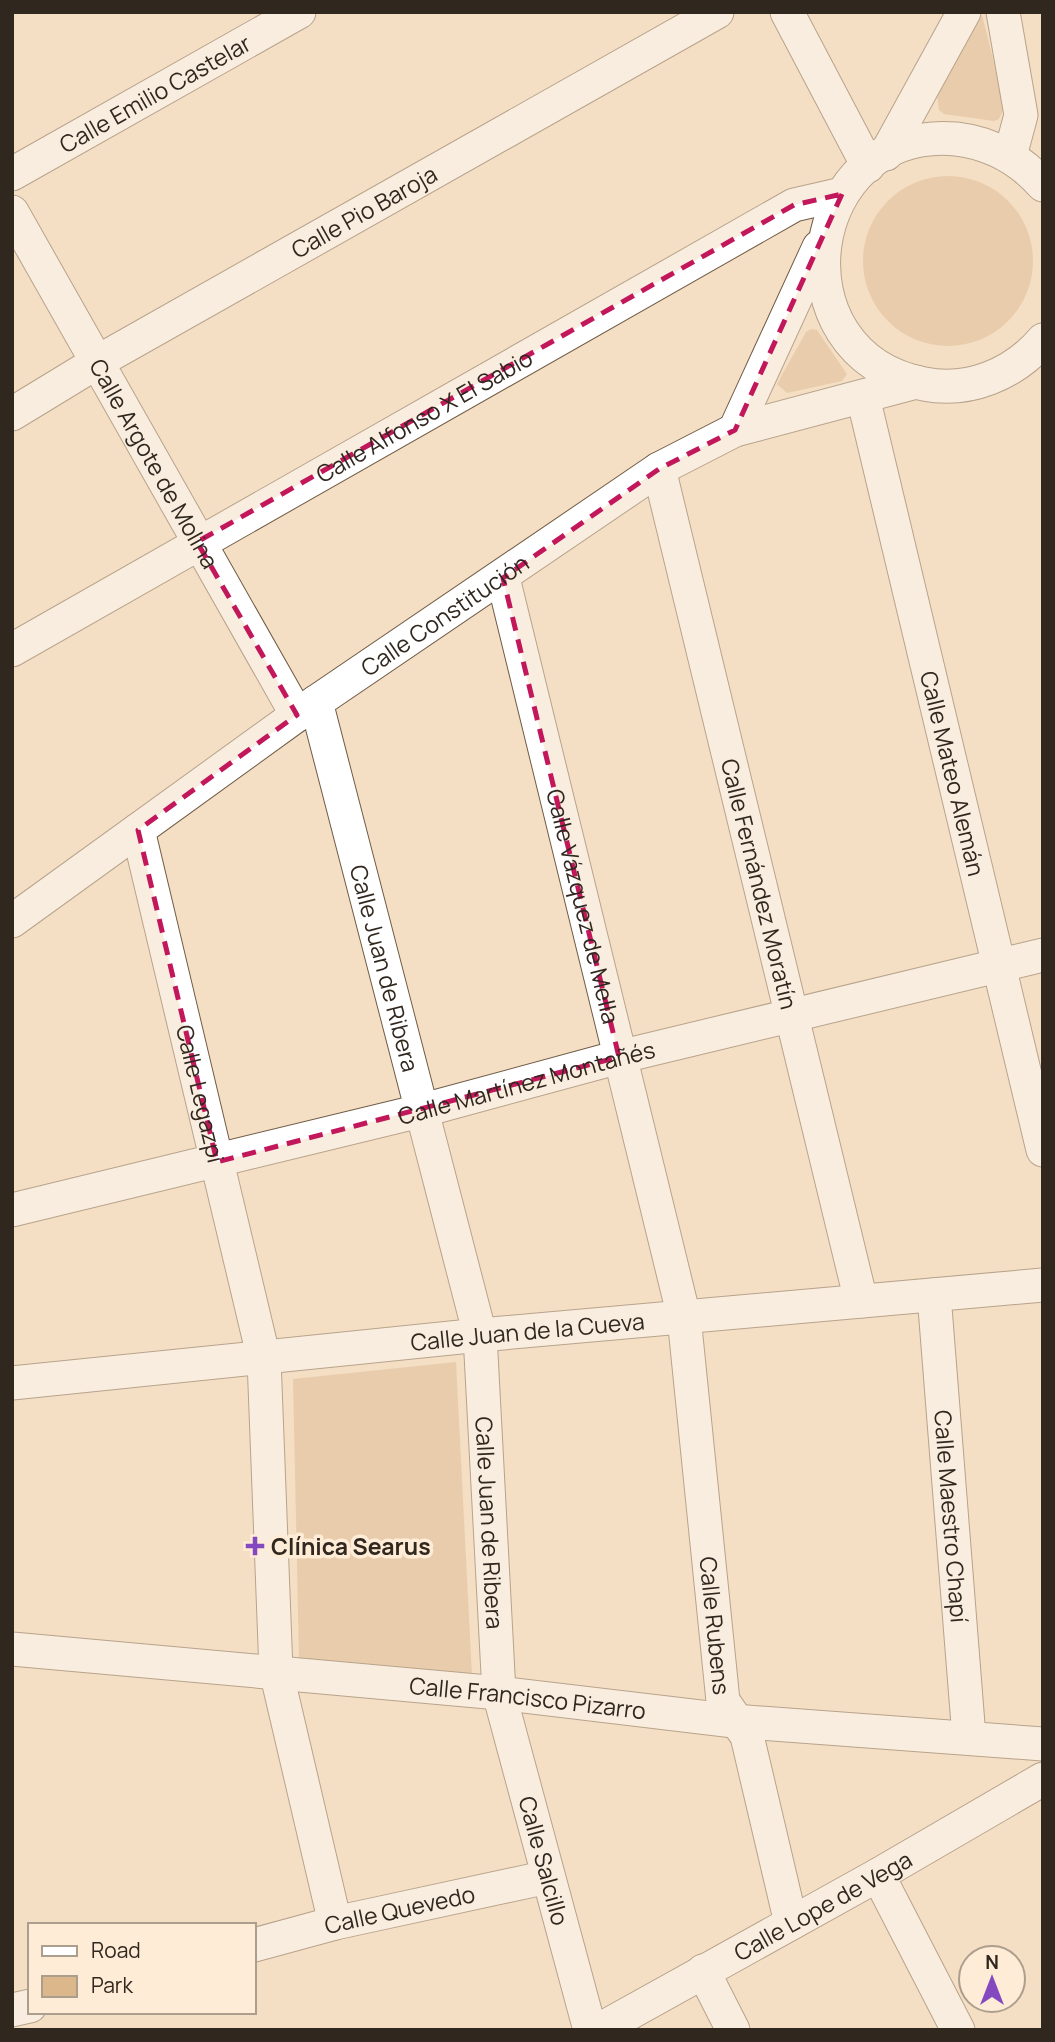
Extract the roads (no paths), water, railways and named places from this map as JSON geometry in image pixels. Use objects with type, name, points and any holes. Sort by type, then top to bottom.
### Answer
[{"type":"street","name":"Calle Emilio Castelar","points":[[12,174],[299,12]]},
{"type":"street","name":"Calle Pio Baroja","points":[[12,414],[717,12]]},
{"type":"street","points":[[788,12],[877,160]]},
{"type":"street","points":[[735,430],[842,194],[877,160],[964,12]]},
{"type":"street","points":[[1003,12],[1021,115],[1024,156],[1043,185]]},
{"type":"street","points":[[877,160],[916,142],[948,139],[980,143],[1024,156]]},
{"type":"street","name":"Calle Alfonso X El Sabio","points":[[12,650],[197,542],[794,205],[842,194]]},
{"type":"street","name":"Calle Argote de Molina","points":[[12,212],[99,362],[197,542],[307,709]]},
{"type":"street","points":[[824,236],[824,283],[840,328],[872,363],[916,382],[941,386],[967,385],[991,378],[1037,351]]},
{"type":"street","name":"Calle Constitución","points":[[12,921],[307,709],[503,578],[659,469],[735,430],[916,382]]},
{"type":"street","name":"Calle Mateo Alemán","points":[[863,397],[1043,1150]]},
{"type":"street","name":"Calle Fernández Moratín","points":[[659,469],[861,1301]]},
{"type":"street","name":"Calle Vázquez de Mella","points":[[503,578],[684,1317]]},
{"type":"street","name":"Calle Juan de Ribera","points":[[307,709],[480,1335],[499,1693]]},
{"type":"street","name":"Calle Legazpi","points":[[138,830],[264,1359],[276,1671],[334,1923]]},
{"type":"street","name":"Calle Martínez Montañés","points":[[13,1208],[217,1162],[619,1058],[1043,955]]},
{"type":"street","name":"Calle Juan de la Cueva","points":[[12,1383],[480,1335],[1043,1285]]},
{"type":"street","name":"Calle Maestro Chapí","points":[[934,1295],[969,1737]]},
{"type":"street","name":"Calle Rubens","points":[[684,1317],[723,1701],[734,1721],[747,1736],[791,1923]]},
{"type":"street","name":"Calle Francisco Pizarro","points":[[12,1649],[499,1693],[734,1721],[1043,1744]]},
{"type":"street","name":"Calle Salcillo","points":[[499,1693],[590,2030]]},
{"type":"street","name":"Calle Lope de Vega","points":[[599,2030],[878,1875],[1043,1779]]},
{"type":"street","points":[[878,1875],[958,2030]]},
{"type":"street","name":"Calle Quevedo","points":[[256,1944],[334,1923],[548,1877]]},
{"type":"street","points":[[703,1971],[733,2030]]},
{"type":"place","name":"Clínica Searus","points":[[255,1546]]}]
